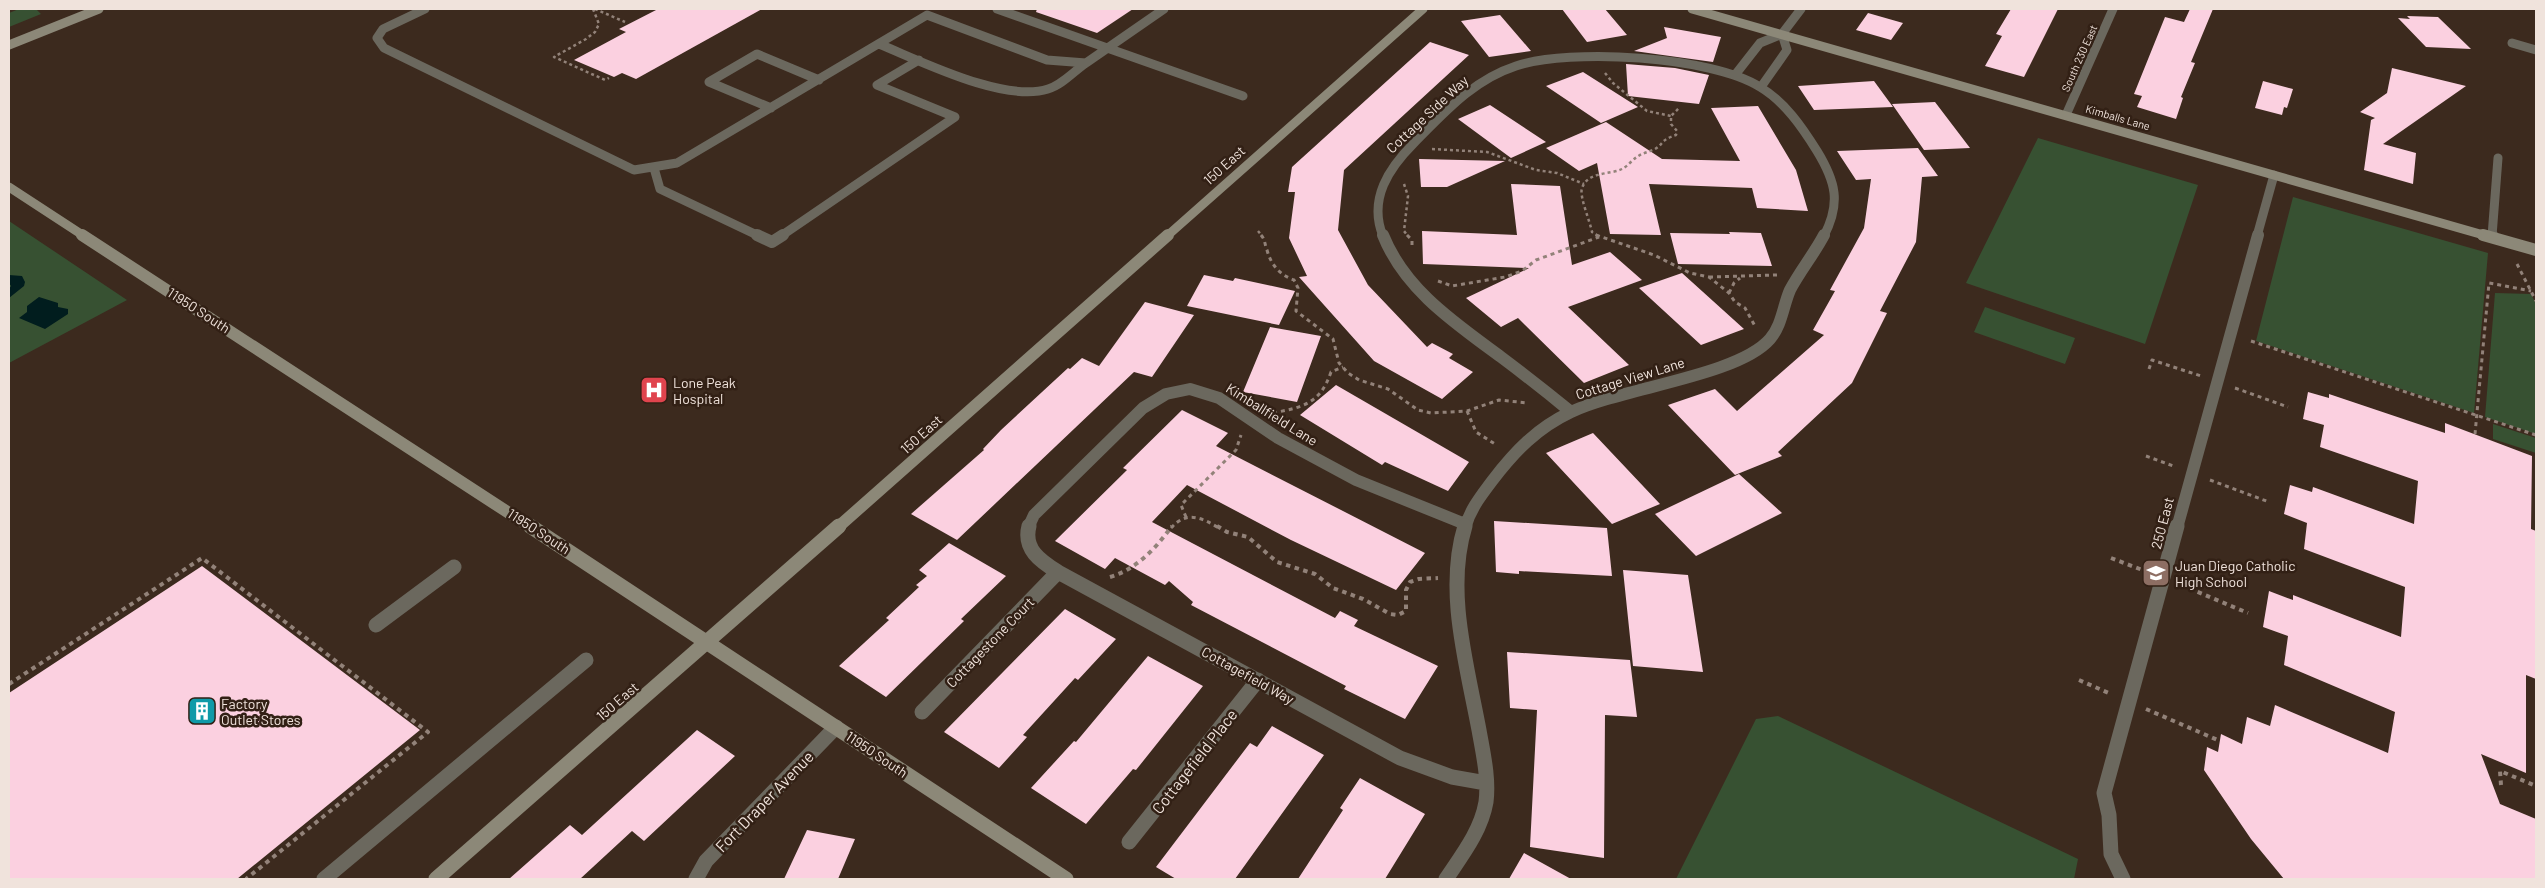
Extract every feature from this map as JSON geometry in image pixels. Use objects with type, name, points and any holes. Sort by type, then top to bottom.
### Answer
[{"type":"street","points":[[9,45],[99,9]]},
{"type":"street","points":[[425,9],[383,29],[377,38],[378,43],[384,48],[634,170],[677,163],[938,9]]},
{"type":"street","points":[[997,9],[1243,96]]},
{"type":"street","points":[[879,44],[1002,91],[1025,94],[1048,90],[1164,9]]},
{"type":"street","name":"150 East","points":[[436,879],[708,642],[1423,9]]},
{"type":"street","name":"Kimballs Lane","points":[[1692,9],[2536,250]]},
{"type":"street","points":[[1735,75],[1760,43],[1782,34],[1801,9]]},
{"type":"street","name":"South 230 East","points":[[2066,116],[2113,9]]},
{"type":"street","points":[[927,15],[1047,60],[1086,62]]},
{"type":"street","points":[[1761,87],[1787,50],[1782,34]]},
{"type":"street","points":[[2512,44],[2536,50]]},
{"type":"street","points":[[771,108],[710,82],[757,54],[819,80]]},
{"type":"street","name":"Cottage Side Way","points":[[1571,412],[1445,316],[1409,281],[1388,250],[1378,222],[1378,195],[1382,183],[1404,152],[1465,94],[1489,78],[1516,67],[1553,60],[1607,55],[1691,66],[1735,75],[1749,80]]},
{"type":"street","points":[[654,168],[660,189],[772,242],[955,117],[877,85],[919,60]]},
{"type":"street","name":"Cottage View Lane","points":[[1446,879],[1482,816],[1486,800],[1486,783],[1457,578],[1459,549],[1465,524],[1479,498],[1523,443],[1554,421],[1592,403],[1733,362],[1765,344],[1780,325],[1790,292],[1831,222],[1836,201],[1835,191],[1828,170],[1796,119],[1761,87],[1749,80]]},
{"type":"street","points":[[2492,237],[2498,158]]},
{"type":"street","name":"250 East","points":[[2123,879],[2111,854],[2104,793],[2274,175]]},
{"type":"street","name":"11950 South","points":[[9,187],[708,642],[1066,879]]},
{"type":"street","name":"Kimballfield Lane","points":[[1027,539],[1027,531],[1034,515],[1138,413],[1160,397],[1185,390],[1200,391],[1216,397],[1272,434],[1349,476],[1400,499],[1465,524]]},
{"type":"street","name":"Cottagefield Way","points":[[1027,539],[1036,557],[1058,572],[1400,758],[1452,777],[1486,783]]},
{"type":"street","points":[[376,625],[454,567]]},
{"type":"street","name":"Cottagestone Court","points":[[922,712],[1058,572]]},
{"type":"street","points":[[324,879],[586,660]]},
{"type":"street","name":"Cottagefield Place","points":[[1130,842],[1258,680]]},
{"type":"street","name":"Fort Draper Avenue","points":[[696,879],[706,861],[836,727]]},
{"type":"path","points":[[594,9],[625,22]]},
{"type":"path","points":[[594,9],[599,24],[595,32],[554,57],[605,80],[609,78]]},
{"type":"path","points":[[1602,70],[1613,83],[1647,111],[1671,116]]},
{"type":"path","points":[[1679,108],[1671,116],[1671,124],[1677,131],[1676,134],[1663,139],[1657,148],[1638,156],[1622,169],[1600,173],[1584,184],[1582,190],[1583,204],[1588,212],[1592,232],[1599,238],[1654,255],[1690,273],[1709,277],[1740,278],[1751,275],[1773,277],[1780,274]]},
{"type":"path","points":[[1425,151],[1431,149],[1487,152],[1536,170],[1557,174],[1584,184]]},
{"type":"path","points":[[1401,180],[1408,196],[1404,231],[1412,240],[1411,253]]},
{"type":"path","points":[[1258,231],[1266,241],[1266,249],[1281,275],[1294,280],[1298,288],[1296,311],[1333,339],[1339,362],[1348,373],[1359,380],[1388,389],[1418,410],[1431,413],[1467,412],[1499,400],[1528,403]]},
{"type":"path","points":[[1433,280],[1452,286],[1505,277],[1522,271],[1536,260],[1599,238]]},
{"type":"path","points":[[2514,260],[2536,301]]},
{"type":"path","points":[[1709,277],[1729,293],[1734,302],[1745,308],[1753,319],[1756,328]]},
{"type":"path","points":[[1729,293],[1734,283],[1740,278]]},
{"type":"path","points":[[2475,434],[2489,283],[2531,291]]},
{"type":"path","points":[[2251,341],[2536,436]]},
{"type":"path","points":[[1467,412],[1476,432],[1495,444]]},
{"type":"path","points":[[1096,592],[1108,579],[1124,573],[1156,547],[1173,525],[1186,517],[1199,516],[1227,532],[1248,537],[1277,562],[1315,574],[1333,588],[1363,599],[1390,614],[1398,615],[1406,611],[1409,602],[1406,590],[1409,584],[1421,578],[1457,578]]},
{"type":"path","points":[[9,684],[202,558],[428,732],[246,879]]},
{"type":"path","points":[[2159,715],[2220,741]]},
{"type":"path","points":[[2501,785],[2500,771],[2536,786]]},
{"type":"green space","points":[[19,9],[36,9],[41,14],[9,27],[9,13]]},
{"type":"green space","points":[[2038,138],[2198,185],[2145,344],[1966,283]]},
{"type":"green space","points":[[2293,197],[2488,253],[2474,413],[2256,341]]},
{"type":"green space","points":[[9,221],[127,300],[9,363]]},
{"type":"green space","points":[[2495,293],[2531,294],[2536,304],[2536,434],[2485,417]]},
{"type":"green space","points":[[1985,307],[2075,338],[2065,364],[1974,332]]},
{"type":"green space","points":[[2493,424],[2536,438],[2536,453],[2493,439]]},
{"type":"green space","points":[[1778,716],[2078,859],[2074,879],[1676,879],[1756,719]]},
{"type":"water","points":[[9,275],[22,276],[25,282],[24,286],[9,298],[11,286]]},
{"type":"water","points":[[39,297],[58,303],[58,307],[68,309],[68,314],[45,329],[19,318],[27,312],[27,306]]},
{"type":"building","points":[[658,9],[762,9],[636,79],[622,73],[614,77],[574,60],[626,32],[619,29]]},
{"type":"building","points":[[1037,9],[1133,9],[1097,33],[1036,12]]},
{"type":"building","points":[[1562,9],[1605,9],[1627,35],[1587,42]]},
{"type":"building","points":[[2011,9],[2058,9],[2024,77],[1985,66],[2002,36],[1996,34]]},
{"type":"building","points":[[2190,9],[2213,9],[2191,62],[2195,63],[2181,97],[2183,98],[2176,119],[2137,107],[2142,96],[2134,94],[2165,17],[2184,22]]},
{"type":"building","points":[[1868,13],[1903,23],[1891,40],[1856,30]]},
{"type":"building","points":[[1500,15],[1531,51],[1489,57],[1461,21]]},
{"type":"building","points":[[2407,16],[2438,17],[2471,49],[2426,47],[2398,18],[2410,19]]},
{"type":"building","points":[[1664,27],[1721,37],[1713,62],[1634,51],[1667,38]]},
{"type":"building","points":[[1430,42],[1469,55],[1344,170],[1338,230],[1368,285],[1427,347],[1432,343],[1453,354],[1449,358],[1473,372],[1442,399],[1374,361],[1299,277],[1307,276],[1289,238],[1295,192],[1288,192],[1292,167]]},
{"type":"building","points":[[1626,64],[1675,68],[1709,75],[1699,104],[1628,96]]},
{"type":"building","points":[[2392,68],[2466,86],[2383,144],[2416,153],[2413,184],[2364,170],[2371,120],[2375,118],[2360,112],[2387,93]]},
{"type":"building","points":[[1583,72],[1638,107],[1601,123],[1546,86]]},
{"type":"building","points":[[1874,81],[1893,107],[1814,110],[1798,86]]},
{"type":"building","points":[[2263,81],[2293,89],[2287,108],[2284,107],[2282,115],[2255,108]]},
{"type":"building","points":[[1935,102],[1970,148],[1924,150],[1892,104]]},
{"type":"building","points":[[1490,105],[1546,142],[1511,158],[1458,119]]},
{"type":"building","points":[[1758,106],[1796,170],[1808,211],[1757,208],[1752,188],[1649,184],[1661,235],[1610,234],[1597,163],[1579,171],[1546,148],[1606,122],[1662,159],[1740,161],[1711,108]]},
{"type":"building","points":[[1918,148],[1938,176],[1922,177],[1916,242],[1880,311],[1887,313],[1852,383],[1778,452],[1782,456],[1735,475],[1668,405],[1715,389],[1737,411],[1824,335],[1813,330],[1835,291],[1830,290],[1864,228],[1871,179],[1856,180],[1837,151]]},
{"type":"building","points":[[1419,159],[1505,161],[1447,187],[1421,187]]},
{"type":"building","points":[[1511,184],[1560,186],[1572,265],[1610,252],[1642,280],[1568,307],[1629,365],[1584,383],[1518,318],[1501,327],[1466,298],[1529,268],[1423,264],[1422,231],[1517,235]]},
{"type":"building","points":[[1729,232],[1761,233],[1772,266],[1678,264],[1670,233],[1730,234]]},
{"type":"building","points":[[1682,273],[1744,329],[1701,345],[1639,288]]},
{"type":"building","points":[[1204,275],[1233,281],[1235,278],[1295,291],[1279,325],[1187,306]]},
{"type":"building","points":[[1145,302],[1194,315],[1152,377],[1134,372],[957,540],[911,514],[984,450],[1001,430],[1068,368],[1070,369],[1082,358],[1099,366]]},
{"type":"building","points":[[1270,327],[1321,336],[1297,402],[1243,392]]},
{"type":"building","points":[[1336,385],[1469,462],[1448,491],[1385,462],[1382,465],[1300,415]]},
{"type":"building","points":[[2308,392],[2329,398],[2329,394],[2445,433],[2445,423],[2532,456],[2531,529],[2536,531],[2536,679],[2526,675],[2526,773],[2481,754],[2500,804],[2536,819],[2536,879],[2284,879],[2251,839],[2204,770],[2207,747],[2218,752],[2221,734],[2242,744],[2247,717],[2270,726],[2275,705],[2388,753],[2395,712],[2284,665],[2288,636],[2263,627],[2269,591],[2293,600],[2293,595],[2401,637],[2405,587],[2304,549],[2307,523],[2284,514],[2290,485],[2312,492],[2313,487],[2414,524],[2418,481],[2320,447],[2324,425],[2303,419]]},
{"type":"building","points":[[1182,410],[1228,433],[1216,446],[1425,553],[1396,590],[1291,540],[1187,485],[1152,522],[1335,618],[1340,611],[1358,620],[1354,626],[1438,666],[1405,719],[1344,689],[1346,686],[1191,605],[1193,602],[1169,581],[1165,585],[1115,558],[1105,569],[1055,541],[1127,470],[1123,468]]},
{"type":"building","points":[[1593,433],[1660,504],[1612,524],[1546,453]]},
{"type":"building","points":[[1739,474],[1782,513],[1696,556],[1655,514]]},
{"type":"building","points":[[1494,521],[1607,528],[1612,576],[1519,571],[1519,574],[1496,572]]},
{"type":"building","points":[[949,543],[1006,576],[961,619],[964,621],[886,697],[839,666],[889,620],[886,618],[919,587],[916,585],[927,576],[919,570]]},
{"type":"building","name":"Factory Outlet Stores","points":[[202,566],[420,730],[237,879],[9,879],[9,693]]},
{"type":"building","points":[[1623,570],[1688,575],[1703,672],[1633,666]]},
{"type":"building","points":[[1065,609],[1116,639],[1078,680],[1075,678],[1023,735],[1027,737],[999,768],[944,732]]},
{"type":"building","points":[[1507,652],[1630,660],[1637,717],[1605,715],[1604,858],[1530,847],[1537,710],[1510,708]]},
{"type":"building","points":[[1148,656],[1203,686],[1136,770],[1133,769],[1086,824],[1031,788],[1074,741],[1076,742]]},
{"type":"building","points":[[1272,726],[1324,755],[1235,879],[1176,879],[1156,867],[1250,743],[1257,747]]},
{"type":"building","points":[[697,730],[735,756],[644,841],[632,831],[580,879],[509,879],[570,825],[582,835]]},
{"type":"building","points":[[1360,778],[1425,814],[1385,879],[1298,879],[1343,810],[1340,808]]},
{"type":"building","points":[[807,830],[855,839],[838,879],[784,879]]},
{"type":"building","points":[[1524,853],[1571,879],[1509,879]]},
{"type":"place","name":"Lone Peak Hospital","points":[[654,390]]},
{"type":"place","name":"Juan Diego Catholic High School","points":[[2156,573]]},
{"type":"place","name":"Factory Outlet Stores","points":[[202,711]]}]
